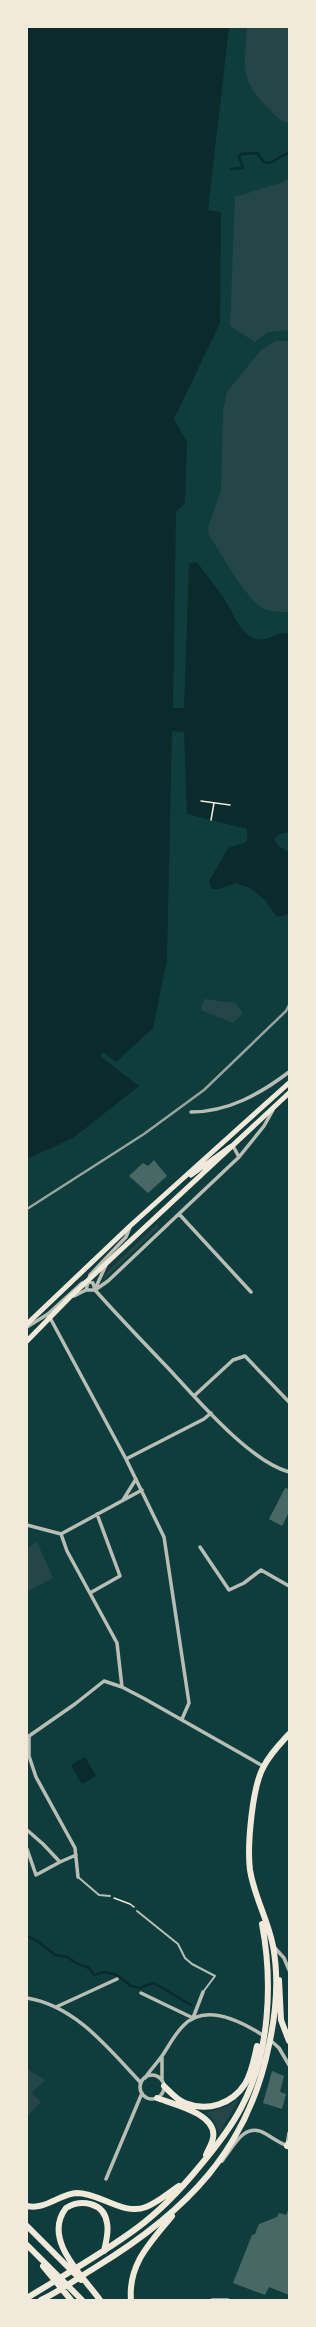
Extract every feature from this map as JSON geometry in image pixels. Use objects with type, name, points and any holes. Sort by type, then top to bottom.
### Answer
[{"type":"highway","points":[[289,1734],[263,1766],[256,1790],[249,1846],[250,1871],[258,1901],[273,1945],[280,1990],[281,2020],[289,2041]]},
{"type":"highway","points":[[27,2298],[104,2251],[156,2212],[188,2180],[220,2142],[242,2107],[257,2055],[269,1990],[265,1940],[258,1901]]},
{"type":"highway","points":[[131,2300],[130,2286],[132,2272],[140,2254],[180,2206],[211,2173],[243,2123],[266,2060],[273,2026],[276,1984],[273,1945]]},
{"type":"highway","points":[[163,2083],[184,2103],[197,2106],[220,2105],[238,2094],[252,2070],[257,2055]]},
{"type":"highway","points":[[157,2098],[196,2112],[208,2121],[213,2129],[213,2138],[204,2161]]},
{"type":"highway","points":[[27,2206],[46,2205],[76,2193],[93,2195],[123,2208],[143,2208],[159,2202],[188,2180]]},
{"type":"highway","points":[[100,2300],[61,2244],[57,2232],[57,2223],[66,2208],[81,2202],[97,2206],[107,2221],[108,2231],[104,2251]]},
{"type":"highway","points":[[40,2300],[51,2295],[123,2250],[180,2206]]},
{"type":"highway","points":[[27,2226],[100,2300]]},
{"type":"highway","points":[[27,2246],[71,2300]]},
{"type":"highway","points":[[27,2246],[82,2300]]},
{"type":"highway","points":[[32,2300],[46,2286]]},
{"type":"highway","points":[[46,2300],[51,2295]]},
{"type":"main road","points":[[27,1326],[130,1226],[289,1083]]},
{"type":"main road","points":[[27,1341],[49,1316],[289,1093]]},
{"type":"main road","points":[[172,1188],[223,1150],[233,1146]]},
{"type":"street","points":[[191,1112],[206,1112],[243,1101],[272,1085],[289,1072]]},
{"type":"street","points":[[69,1298],[86,1290],[95,1290],[108,1281],[239,1156],[264,1126],[276,1106]]},
{"type":"street","points":[[233,1146],[239,1156]]},
{"type":"street","points":[[179,1214],[251,1292]]},
{"type":"street","points":[[27,1326],[49,1316],[126,1237],[130,1226]]},
{"type":"street","points":[[95,1290],[108,1262]]},
{"type":"street","points":[[86,1290],[87,1281],[90,1275]]},
{"type":"street","points":[[82,1283],[87,1281],[93,1283],[95,1290],[194,1396],[244,1445],[281,1469],[289,1472]]},
{"type":"street","points":[[49,1316],[136,1478],[166,1543],[189,1703],[182,1719]]},
{"type":"street","points":[[194,1396],[233,1360],[245,1356],[289,1402]]},
{"type":"street","points":[[126,1459],[204,1419],[211,1413]]},
{"type":"street","points":[[122,1500],[136,1478]]},
{"type":"street","points":[[27,1525],[60,1534],[142,1490]]},
{"type":"street","points":[[90,1593],[120,1576],[98,1514]]},
{"type":"street","points":[[60,1534],[117,1643],[122,1687]]},
{"type":"street","points":[[200,1547],[229,1590],[244,1583],[261,1570],[289,1586]]},
{"type":"street","points":[[78,1877],[75,1848],[36,1777],[29,1756],[28,1735],[76,1704],[104,1681],[122,1687],[182,1719],[263,1766]]},
{"type":"street","points":[[27,1830],[60,1862]]},
{"type":"street","points":[[27,1849],[36,1875],[76,1854]]},
{"type":"street","points":[[273,1945],[284,1958],[289,1970]]},
{"type":"street","points":[[56,2008],[117,1979]]},
{"type":"street","points":[[193,2018],[203,1992]]},
{"type":"street","points":[[141,1993],[193,2018]]},
{"type":"street","points":[[27,1998],[38,2000],[56,2008],[103,2041],[141,2083],[142,2093],[106,2179]]},
{"type":"street","points":[[141,2083],[162,2056],[180,2029],[193,2018],[203,2014],[215,2015],[250,2028],[271,2040],[279,2048],[289,2065]]},
{"type":"street","points":[[142,2093],[146,2098],[157,2098],[163,2093],[162,2056]]},
{"type":"street","points":[[145,2078],[152,2075],[163,2083]]},
{"type":"street","points":[[211,2173],[236,2141],[246,2132],[261,2132],[288,2145],[289,2133]]},
{"type":"street","points":[[212,2300],[228,2300]]},
{"type":"lane","points":[[78,1877],[99,1895],[110,1896]]},
{"type":"lane","points":[[136,1911],[178,1944],[185,1958],[192,1964],[215,1976],[203,1992]]},
{"type":"path","points":[[202,801],[230,805]]},
{"type":"path","points":[[212,820],[214,803]]},
{"type":"path","points":[[110,1896],[130,1904],[136,1911]]},
{"type":"shaded area","points":[[27,27],[229,27],[208,210],[221,212],[220,323],[174,419],[187,442],[185,503],[176,512],[173,708],[184,708],[189,563],[197,562],[221,594],[239,625],[247,634],[261,640],[289,633],[289,832],[279,834],[274,839],[278,846],[289,852],[289,914],[277,917],[264,899],[250,888],[235,883],[219,889],[212,889],[209,881],[228,848],[247,842],[247,829],[187,814],[184,732],[172,731],[167,960],[153,1028],[116,1062],[103,1052],[100,1056],[139,1086],[73,1138],[27,1159]]},
{"type":"shaded area","points":[[247,27],[289,27],[289,123],[280,120],[269,109],[252,89],[248,80],[245,62]]},
{"type":"shaded area","points":[[289,178],[289,330],[268,332],[255,342],[230,326],[235,197],[280,183]]},
{"type":"shaded area","points":[[276,341],[289,341],[289,612],[273,611],[264,609],[257,605],[242,587],[209,535],[208,527],[221,491],[223,411],[227,392],[261,350]]},
{"type":"shaded area","points":[[204,999],[235,1003],[243,1013],[233,1023],[201,1010]]},
{"type":"shaded area","points":[[157,1224],[159,1227],[103,1280],[107,1272]]},
{"type":"shaded area","points":[[37,1542],[53,1578],[27,1592],[27,1548]]},
{"type":"shaded area","points":[[85,1757],[96,1776],[82,1784],[71,1765]]},
{"type":"shaded area","points":[[27,2069],[45,2080],[32,2093],[41,2102],[27,2116]]},
{"type":"shaded area","points":[[239,2099],[219,2134],[213,2119],[206,2113],[228,2106]]},
{"type":"building","points":[[154,1160],[167,1176],[148,1193],[129,1176],[143,1163],[148,1166]]},
{"type":"building","points":[[285,1488],[289,1489],[289,1512],[282,1526],[269,1519]]},
{"type":"building","points":[[272,2071],[284,2076],[280,2092],[286,2094],[282,2109],[263,2103]]},
{"type":"building","points":[[289,2208],[289,2295],[269,2287],[265,2295],[233,2283],[252,2235],[255,2234],[259,2224],[277,2217],[279,2213],[286,2215]]},
{"type":"waterway","points":[[231,169],[243,168],[239,157],[241,154],[257,153],[264,162],[270,163],[289,152]]},
{"type":"waterway","points":[[27,1936],[39,1942],[55,1955],[67,1957],[78,1964],[89,1968],[94,1975],[104,1972],[117,1975],[131,1986],[139,1988],[154,1983],[191,2005]]},
{"type":"railway","points":[[27,1209],[144,1134],[204,1090],[286,1011],[289,1005]]}]
